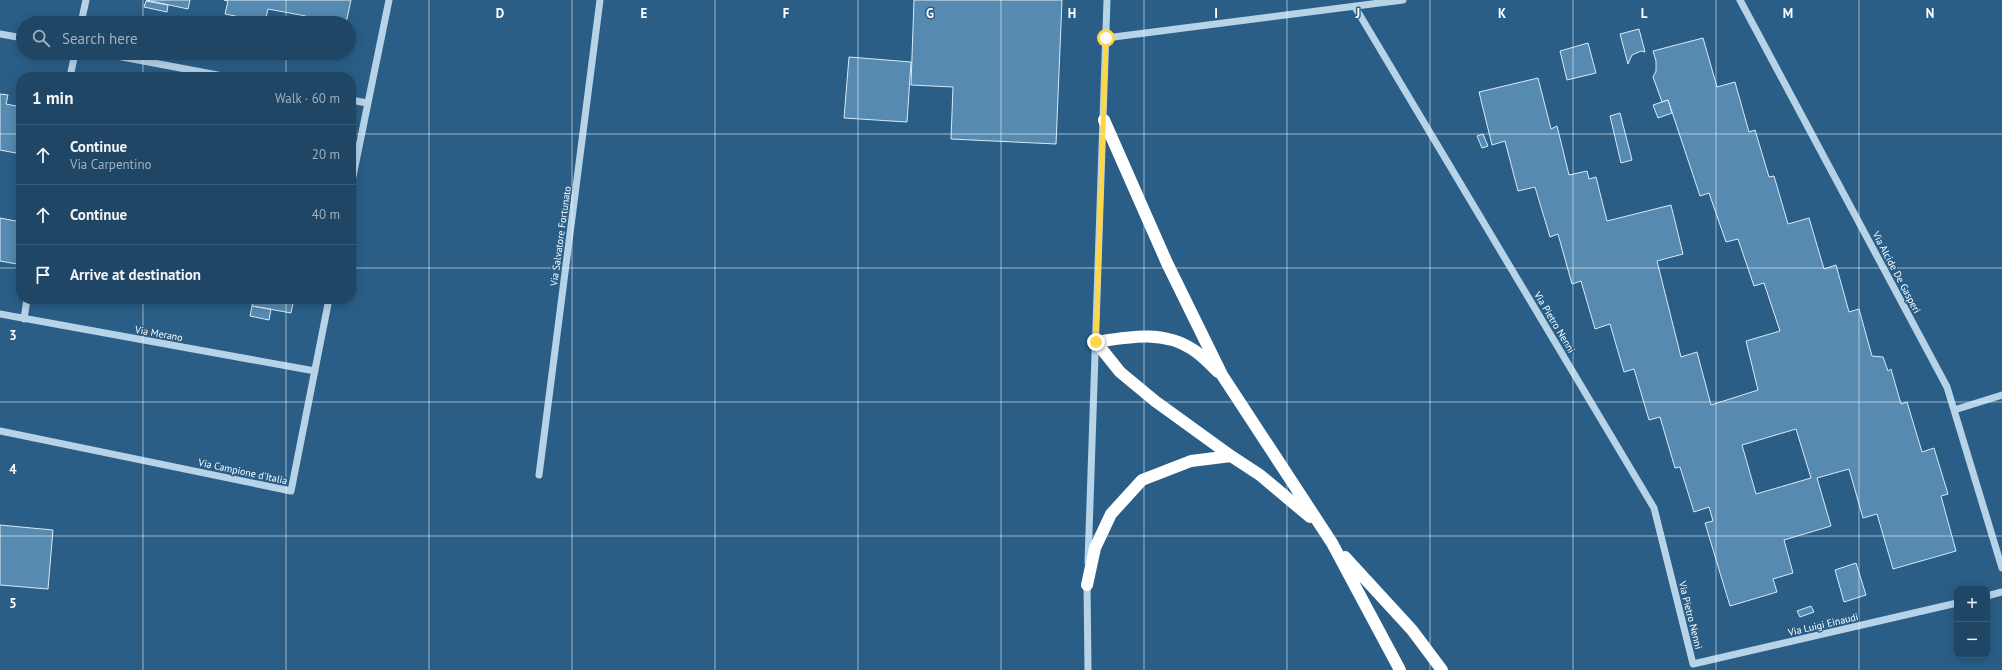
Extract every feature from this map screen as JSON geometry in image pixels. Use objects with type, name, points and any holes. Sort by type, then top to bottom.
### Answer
[{"type":"highway","points":[[1104,120],[1167,263],[1222,375],[1332,543],[1400,670]]},
{"type":"highway","points":[[1222,375],[1192,349],[1162,337],[1132,336],[1096,342],[1120,372],[1155,401],[1260,475],[1321,527]]},
{"type":"highway","points":[[1087,585],[1095,548],[1111,514],[1142,480],[1191,461],[1231,456]]},
{"type":"highway","points":[[1332,543],[1412,630],[1442,670]]},
{"type":"street","points":[[83,16],[86,0]]},
{"type":"street","points":[[356,160],[389,0]]},
{"type":"street","name":"Via Salvatore Fortunato","points":[[539,475],[600,0]]},
{"type":"street","points":[[1088,670],[1087,585],[1107,0]]},
{"type":"street","points":[[1106,38],[1403,0]]},
{"type":"street","name":"Via Alcide De Gasperi","points":[[1740,0],[1946,387],[2002,568]]},
{"type":"street","name":"Via Pietro Nenni","points":[[1355,7],[1654,508],[1693,664]]},
{"type":"street","points":[[0,34],[16,37]]},
{"type":"street","points":[[71,72],[74,60]]},
{"type":"street","points":[[138,60],[202,72]]},
{"type":"street","points":[[356,101],[367,103]]},
{"type":"street","points":[[24,319],[27,304]]},
{"type":"street","name":"Via Campione d'Italia","points":[[0,431],[291,491],[328,304]]},
{"type":"street","name":"Via Merano","points":[[0,314],[315,371]]},
{"type":"street","points":[[1954,410],[2002,395]]},
{"type":"street","points":[[1990,595],[2002,592]]},
{"type":"street","name":"Via Luigi Einaudi","points":[[1693,664],[1954,604]]},
{"type":"building","points":[[146,0],[190,0],[188,9]]},
{"type":"building","points":[[224,0],[351,0],[348,16],[306,16],[268,9],[266,16],[235,16],[225,14],[228,1]]},
{"type":"building","points":[[914,0],[1062,0],[1056,144],[951,139],[953,87],[911,85]]},
{"type":"building","points":[[146,1],[168,5],[167,12],[144,7]]},
{"type":"building","points":[[1639,29],[1645,52],[1641,51],[1632,55],[1628,64],[1620,34]]},
{"type":"building","points":[[1703,38],[1717,87],[1735,82],[1749,132],[1755,130],[1769,177],[1774,176],[1788,224],[1809,218],[1824,269],[1836,265],[1849,312],[1859,309],[1872,356],[1883,357],[1888,371],[1891,369],[1901,404],[1907,402],[1922,452],[1934,448],[1948,494],[1941,496],[1956,551],[1893,569],[1877,514],[1863,518],[1849,469],[1817,478],[1831,526],[1784,540],[1793,573],[1773,579],[1777,592],[1730,606],[1705,523],[1713,521],[1709,507],[1694,512],[1680,467],[1675,468],[1660,417],[1649,420],[1634,369],[1624,372],[1610,324],[1595,329],[1581,281],[1572,284],[1558,234],[1550,237],[1535,187],[1518,191],[1505,141],[1492,145],[1479,92],[1538,78],[1551,129],[1557,126],[1569,175],[1587,171],[1589,179],[1596,177],[1607,221],[1671,205],[1683,254],[1657,261],[1681,357],[1697,352],[1711,405],[1758,390],[1746,341],[1780,331],[1764,283],[1754,286],[1738,239],[1726,242],[1709,193],[1700,196],[1668,100],[1662,102],[1653,77],[1656,71],[1656,61],[1653,51]],"holes":[[[1796,429],[1811,478],[1756,494],[1742,445]]]},
{"type":"building","points":[[1588,43],[1596,73],[1567,80],[1560,51]]},
{"type":"building","points":[[849,57],[911,62],[907,122],[844,118]]},
{"type":"building","points":[[0,94],[8,95],[6,104],[16,106],[16,153],[0,150]]},
{"type":"building","points":[[1668,100],[1672,113],[1658,118],[1653,105]]},
{"type":"building","points":[[1620,113],[1632,160],[1621,163],[1610,116]]},
{"type":"building","points":[[1483,134],[1488,146],[1482,148],[1477,136]]},
{"type":"building","points":[[0,218],[16,221],[16,264],[0,261]]},
{"type":"building","points":[[252,304],[293,304],[291,313],[252,306]]},
{"type":"building","points":[[252,306],[271,309],[269,320],[250,316]]},
{"type":"building","points":[[0,525],[53,530],[48,589],[0,585]]},
{"type":"building","points":[[1856,563],[1866,595],[1844,602],[1835,570]]},
{"type":"building","points":[[1811,606],[1814,612],[1800,617],[1797,611]]},
{"type":"route","points":[[1096,342],[1106,38]]}]
